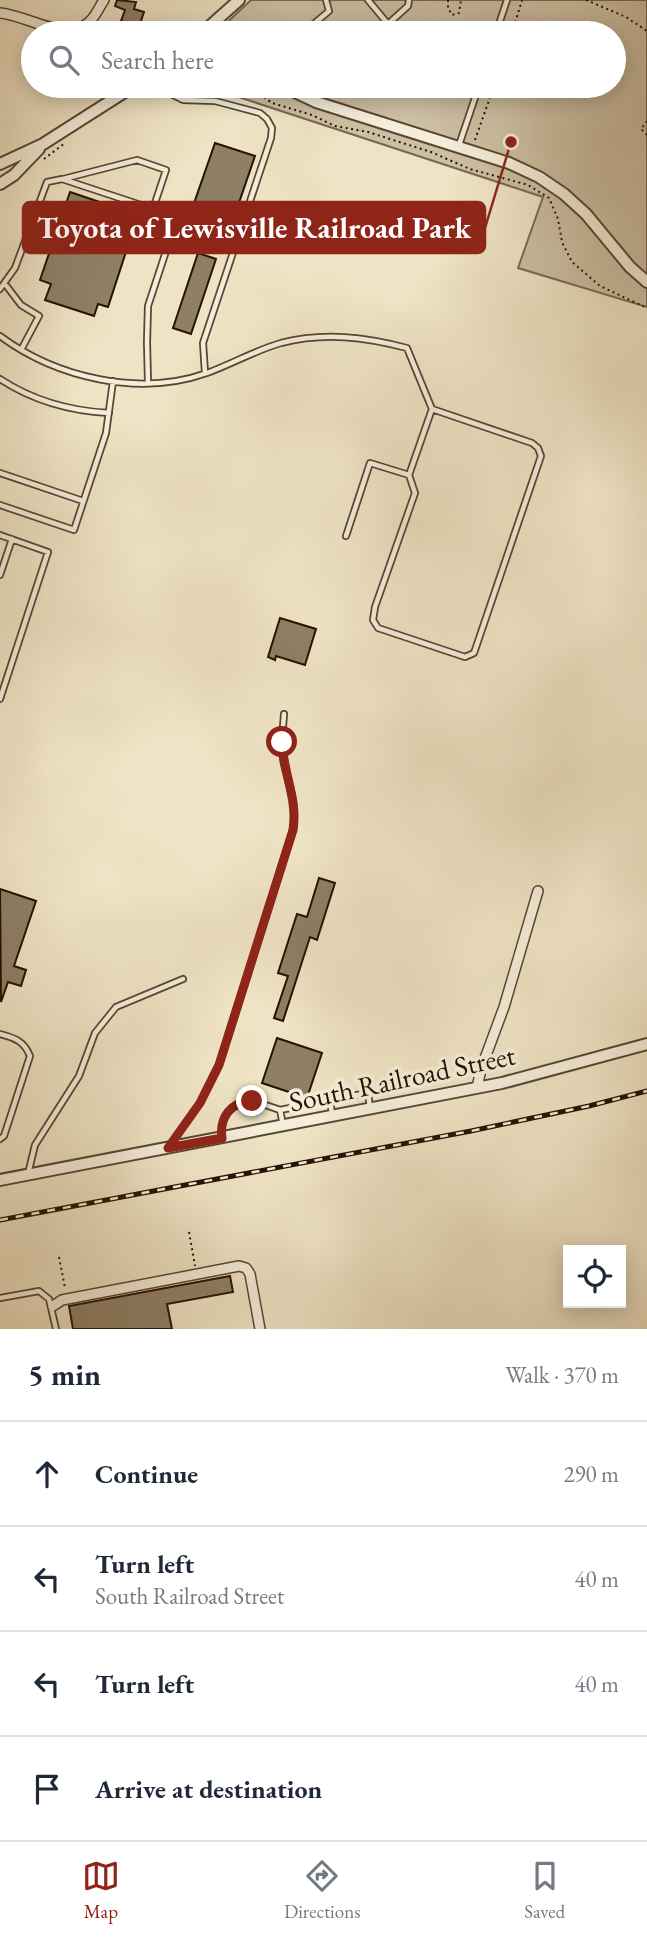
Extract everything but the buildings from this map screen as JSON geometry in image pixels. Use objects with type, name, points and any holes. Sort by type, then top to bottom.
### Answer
[{"type":"street","points":[[91,21],[104,0]]},
{"type":"street","points":[[216,21],[239,0]]},
{"type":"street","points":[[0,13],[34,21]]},
{"type":"street","points":[[0,164],[43,144],[115,98]]},
{"type":"street","points":[[308,98],[509,163],[539,177],[564,194],[586,214],[614,249],[647,282]]},
{"type":"street","points":[[0,184],[14,175],[43,144]]},
{"type":"street","points":[[477,1088],[538,891]]},
{"type":"street","name":"South Railroad Street","points":[[0,1180],[477,1088],[647,1044]]},
{"type":"street","points":[[53,1306],[67,1299],[239,1266],[250,1273],[260,1329]]},
{"type":"lane","points":[[317,21],[329,11],[326,0]]},
{"type":"lane","points":[[368,0],[386,21]]},
{"type":"lane","points":[[391,21],[408,6],[410,0]]},
{"type":"lane","points":[[500,21],[507,0]]},
{"type":"lane","points":[[179,98],[215,101],[260,113],[272,128],[271,138],[203,343],[205,373]]},
{"type":"lane","points":[[458,148],[475,98]]},
{"type":"lane","points":[[0,289],[15,268],[47,182],[137,160],[166,170],[153,209]]},
{"type":"lane","points":[[62,179],[153,209],[173,230],[234,251]]},
{"type":"lane","points":[[148,383],[148,306],[173,230]]},
{"type":"lane","points":[[5,284],[21,304],[39,316],[21,350]]},
{"type":"lane","points":[[0,336],[21,350],[64,370],[113,381],[148,383],[167,382],[205,373],[281,343],[314,337],[369,338],[407,348],[432,409],[409,475],[415,493],[375,607],[373,620],[378,628],[465,657],[474,653],[541,456],[532,443],[432,409]]},
{"type":"lane","points":[[0,379],[33,396],[63,406],[109,413]]},
{"type":"lane","points":[[0,505],[74,530],[106,432],[113,381]]},
{"type":"lane","points":[[346,536],[370,463],[409,475]]},
{"type":"lane","points":[[0,473],[83,501]]},
{"type":"lane","points":[[0,535],[48,552],[0,699]]},
{"type":"lane","points":[[0,575],[12,539]]},
{"type":"lane","points":[[168,1148],[200,1103],[219,1065],[293,830],[296,813],[283,762],[284,714]]},
{"type":"lane","points":[[27,1175],[35,1145],[79,1076],[95,1033],[116,1007],[183,979]]},
{"type":"lane","points":[[0,1034],[17,1039],[26,1046],[30,1056],[4,1136],[0,1139]]},
{"type":"lane","points":[[222,1138],[223,1121],[231,1108],[238,1103],[252,1101],[280,1110],[368,1094],[370,1109]]},
{"type":"lane","points":[[330,1100],[333,1117]]},
{"type":"lane","points":[[280,1110],[283,1126]]},
{"type":"lane","points":[[0,1298],[39,1291],[50,1299],[57,1329]]},
{"type":"path","points":[[447,0],[452,15],[459,13],[460,0]]},
{"type":"path","points":[[516,21],[522,0]]},
{"type":"path","points":[[586,0],[626,17],[647,31]]},
{"type":"path","points":[[265,98],[272,103],[335,125],[368,132],[431,152],[470,169],[528,185],[549,198],[558,219],[562,242],[572,262],[600,286],[647,308]]},
{"type":"path","points":[[470,169],[472,153],[490,98]]},
{"type":"path","points":[[647,121],[641,129],[647,135]]},
{"type":"path","points":[[45,159],[65,143]]},
{"type":"path","points":[[189,1233],[197,1274]]},
{"type":"path","points":[[59,1257],[67,1299]]},
{"type":"shaded area","points":[[251,0],[647,0],[647,307],[518,268],[543,197],[242,98],[626,98],[626,21],[229,21]]},
{"type":"railway","points":[[0,1220],[471,1131],[647,1091]]},
{"type":"place","name":"Toyota of Lewisville Railroad Park","points":[[511,142]]},
{"type":"route","points":[[252,1101],[238,1103],[231,1108],[223,1121],[222,1138],[168,1148],[200,1103],[219,1065],[293,830],[296,813],[283,762],[282,742]]}]
